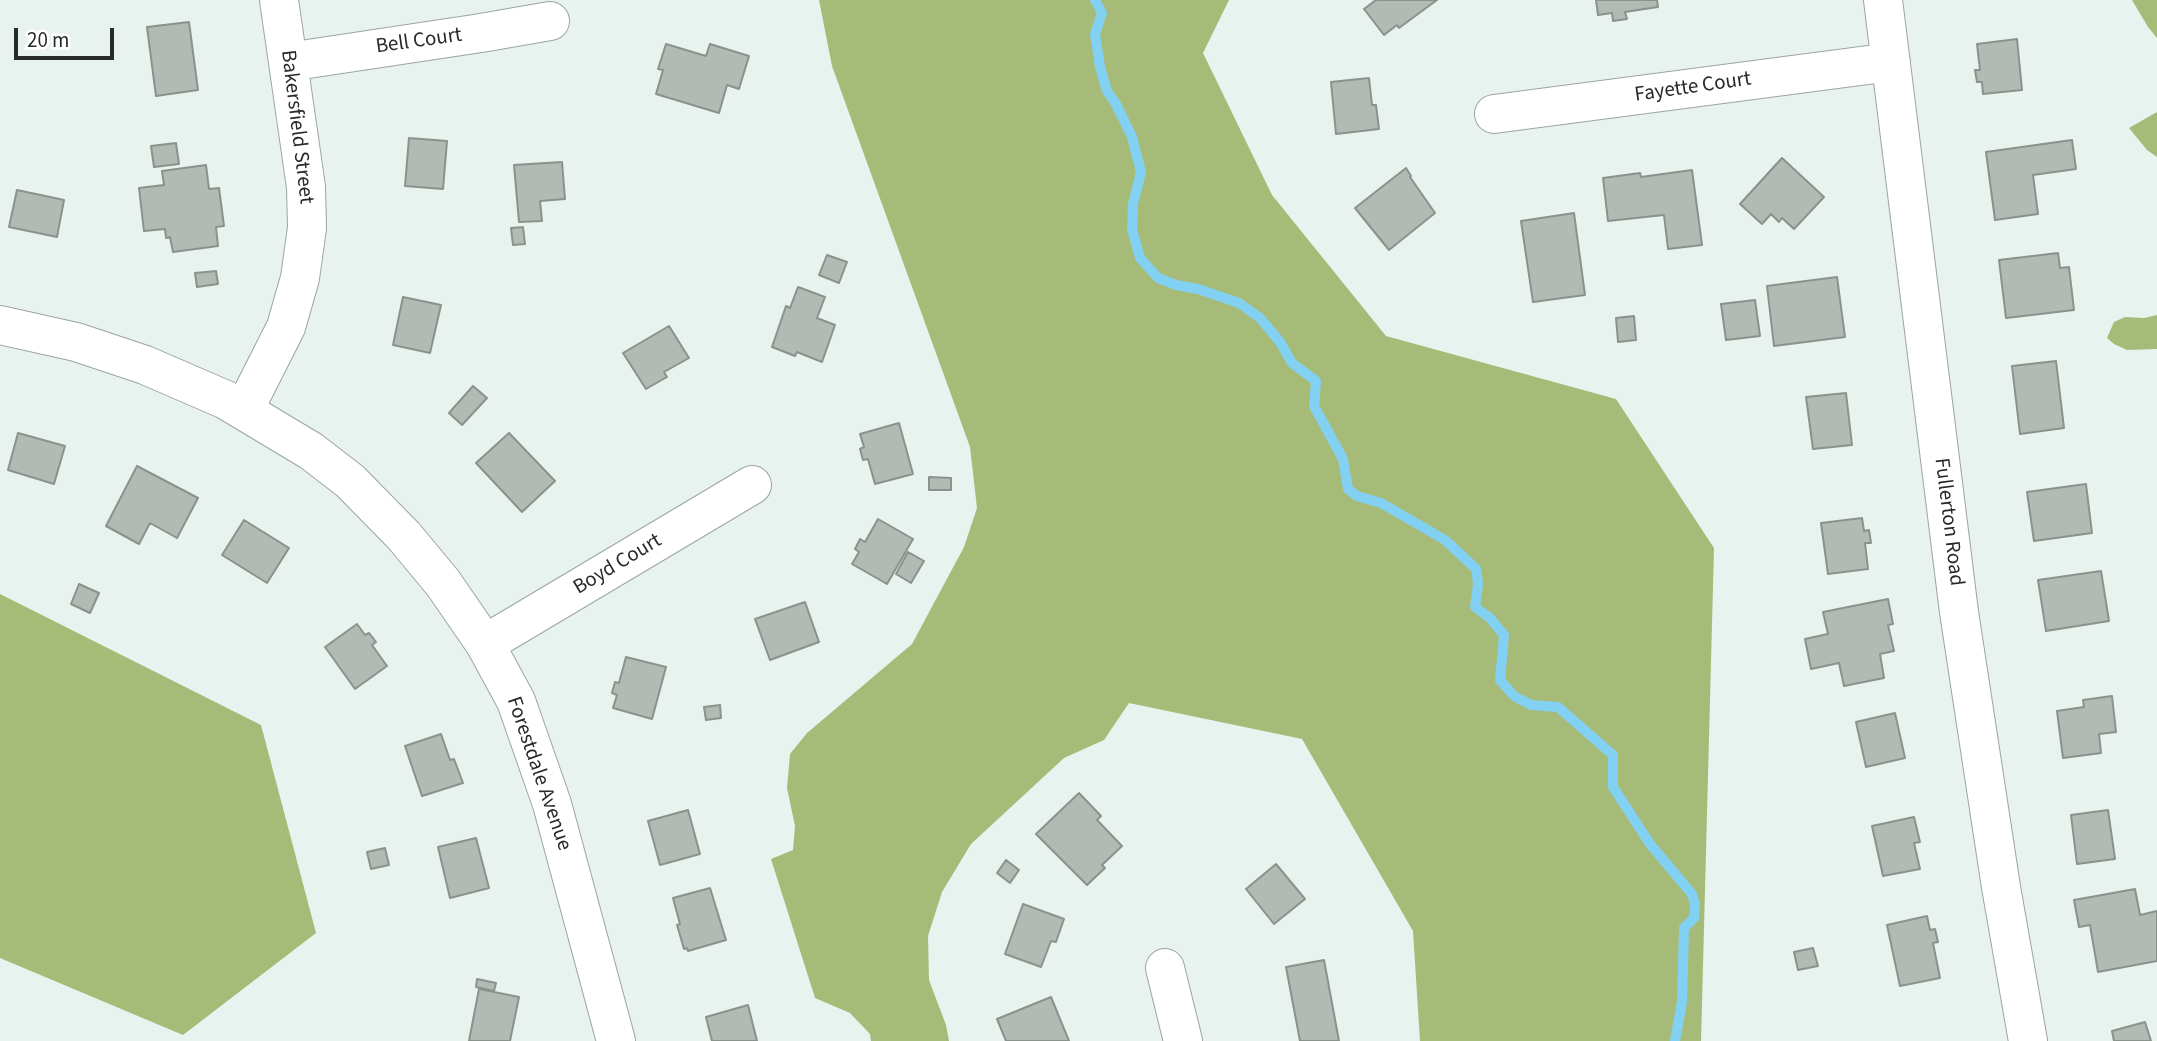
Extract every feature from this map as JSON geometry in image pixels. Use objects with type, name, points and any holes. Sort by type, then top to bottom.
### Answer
[{"type":"street","name":"Bakersfield Street","points":[[244,410],[286,327],[302,266],[307,228],[306,187],[279,0]]},
{"type":"street","name":"Fullerton Road","points":[[1883,0],[1959,611],[2028,1041]]},
{"type":"street","name":"Bell Court","points":[[288,62],[550,20]]},
{"type":"street","name":"Fayette Court","points":[[1494,114],[1891,62]]},
{"type":"street","name":"Forestdale Avenue","points":[[0,325],[76,342],[134,361],[244,410],[311,451],[350,481],[404,536],[443,583],[485,644],[516,701],[552,804],[616,1041]]},
{"type":"street","name":"Boyd Court","points":[[485,644],[752,485]]},
{"type":"street","points":[[1165,968],[1183,1041]]},
{"type":"green space","points":[[819,0],[1229,0],[1203,53],[1272,195],[1386,336],[1616,399],[1714,548],[1701,1041],[1420,1041],[1413,931],[1302,739],[1129,703],[1104,740],[1064,758],[971,844],[942,892],[928,936],[929,980],[946,1025],[949,1041],[871,1041],[870,1034],[850,1013],[815,998],[771,859],[793,850],[795,826],[787,788],[790,754],[807,733],[912,644],[964,547],[977,508],[970,447],[832,66]]},
{"type":"green space","points":[[2132,0],[2157,0],[2157,38],[2148,27]]},
{"type":"green space","points":[[2157,112],[2157,157],[2147,150],[2129,128]]},
{"type":"green space","points":[[2157,315],[2157,349],[2127,350],[2107,338],[2114,322],[2125,317],[2144,318]]},
{"type":"green space","points":[[0,594],[261,725],[316,933],[183,1035],[0,958]]},
{"type":"building","points":[[1376,0],[1437,0],[1399,28],[1397,25],[1384,35],[1364,9]]},
{"type":"building","points":[[1596,0],[1657,0],[1658,7],[1625,12],[1627,19],[1613,21],[1612,13],[1598,15]]},
{"type":"building","points":[[189,22],[198,90],[156,96],[147,27]]},
{"type":"building","points":[[2017,39],[2022,90],[1983,94],[1982,82],[1977,82],[1975,70],[1980,70],[1977,44]]},
{"type":"building","points":[[666,44],[706,56],[710,44],[749,56],[739,89],[727,85],[719,113],[656,94],[663,70],[658,69]]},
{"type":"building","points":[[1369,78],[1372,105],[1376,105],[1379,129],[1336,134],[1331,82]]},
{"type":"building","points":[[409,138],[447,141],[443,189],[405,186]]},
{"type":"building","points":[[2072,140],[2076,169],[2033,175],[2038,214],[1995,220],[1986,152]]},
{"type":"building","points":[[176,143],[179,164],[154,167],[151,146]]},
{"type":"building","points":[[1782,158],[1824,197],[1794,229],[1782,218],[1779,222],[1771,214],[1762,224],[1740,204]]},
{"type":"building","points":[[562,162],[565,199],[540,201],[542,221],[519,222],[514,165]]},
{"type":"building","points":[[206,165],[209,189],[219,188],[224,226],[216,227],[218,246],[173,252],[165,229],[144,231],[139,188],[164,185],[162,171]]},
{"type":"building","points":[[1406,168],[1435,213],[1389,250],[1355,208]]},
{"type":"building","points":[[1692,170],[1702,245],[1668,249],[1664,215],[1608,221],[1603,178],[1640,173],[1641,177]]},
{"type":"building","points":[[17,190],[64,200],[57,237],[9,227]]},
{"type":"building","points":[[1574,213],[1585,295],[1533,302],[1521,221]]},
{"type":"building","points":[[523,227],[525,244],[513,245],[511,228]]},
{"type":"building","points":[[2058,253],[2060,268],[2069,267],[2074,310],[2006,318],[1999,260]]},
{"type":"building","points":[[827,255],[847,262],[839,283],[819,275]]},
{"type":"building","points":[[216,271],[218,284],[197,287],[195,273]]},
{"type":"building","points":[[1837,277],[1845,337],[1774,346],[1767,286]]},
{"type":"building","points":[[798,287],[825,297],[817,318],[835,325],[822,362],[797,352],[795,356],[772,347],[786,306],[790,308]]},
{"type":"building","points":[[403,297],[441,305],[430,353],[393,345]]},
{"type":"building","points":[[1755,300],[1760,336],[1726,340],[1721,304]]},
{"type":"building","points":[[1634,316],[1636,340],[1618,342],[1616,318]]},
{"type":"building","points":[[669,326],[689,358],[664,372],[667,377],[646,389],[623,353]]},
{"type":"building","points":[[2056,361],[2064,428],[2020,434],[2012,366]]},
{"type":"building","points":[[473,386],[487,398],[462,425],[449,413]]},
{"type":"building","points":[[1846,393],[1852,445],[1813,449],[1806,397]]},
{"type":"building","points":[[899,423],[913,474],[875,484],[868,459],[863,460],[860,449],[864,447],[860,434]]},
{"type":"building","points":[[18,433],[65,446],[54,484],[8,470]]},
{"type":"building","points":[[509,433],[555,481],[522,512],[476,463]]},
{"type":"building","points":[[137,466],[198,498],[177,538],[150,523],[139,544],[106,526]]},
{"type":"building","points":[[929,477],[951,478],[951,490],[929,490]]},
{"type":"building","points":[[2086,484],[2092,533],[2034,541],[2027,492]]},
{"type":"building","points":[[1862,518],[1864,531],[1869,530],[1871,543],[1865,543],[1868,569],[1828,574],[1821,523]]},
{"type":"building","points":[[878,519],[913,539],[887,584],[852,564],[859,552],[855,549],[860,539],[865,542]]},
{"type":"building","points":[[244,520],[289,548],[267,583],[222,555]]},
{"type":"building","points":[[908,552],[924,561],[911,583],[896,574]]},
{"type":"building","points":[[2101,571],[2109,621],[2046,631],[2038,580]]},
{"type":"building","points":[[79,584],[99,593],[90,613],[71,604]]},
{"type":"building","points":[[1888,599],[1893,624],[1888,625],[1894,651],[1880,654],[1884,678],[1844,686],[1839,663],[1811,669],[1805,639],[1828,634],[1823,612]]},
{"type":"building","points":[[805,602],[819,642],[770,660],[755,619]]},
{"type":"building","points":[[357,624],[365,635],[369,633],[376,642],[372,645],[387,666],[355,689],[325,647]]},
{"type":"building","points":[[626,657],[666,667],[652,719],[613,708],[617,695],[612,693],[615,682],[619,683]]},
{"type":"building","points":[[2112,696],[2116,732],[2099,734],[2101,753],[2063,758],[2057,711],[2084,707],[2083,700]]},
{"type":"building","points":[[720,705],[721,718],[706,720],[704,707]]},
{"type":"building","points":[[1895,713],[1905,758],[1866,767],[1856,722]]},
{"type":"building","points":[[441,734],[450,760],[454,759],[463,783],[422,796],[405,746]]},
{"type":"building","points":[[1079,793],[1101,816],[1097,820],[1122,846],[1102,865],[1105,868],[1087,885],[1036,834]]},
{"type":"building","points":[[688,810],[700,854],[660,865],[648,821]]},
{"type":"building","points":[[2108,810],[2115,859],[2077,864],[2071,815]]},
{"type":"building","points":[[1914,817],[1920,842],[1914,843],[1920,869],[1883,876],[1872,826]]},
{"type":"building","points":[[476,838],[489,888],[450,898],[438,847]]},
{"type":"building","points":[[385,848],[389,865],[371,869],[367,852]]},
{"type":"building","points":[[1006,860],[1019,870],[1010,883],[997,873]]},
{"type":"building","points":[[1276,864],[1305,899],[1274,924],[1246,889]]},
{"type":"building","points":[[710,888],[726,940],[688,951],[687,948],[684,949],[677,925],[680,924],[673,898]]},
{"type":"building","points":[[2135,889],[2140,915],[2157,911],[2157,961],[2098,972],[2090,925],[2079,927],[2074,900]]},
{"type":"building","points":[[1023,904],[1064,919],[1056,942],[1051,941],[1041,967],[1005,954]]},
{"type":"building","points":[[1927,916],[1930,930],[1935,929],[1938,942],[1933,943],[1940,978],[1900,986],[1887,925]]},
{"type":"building","points":[[1813,948],[1818,966],[1798,970],[1794,952]]},
{"type":"building","points":[[1324,960],[1339,1041],[1300,1041],[1286,967]]},
{"type":"building","points":[[477,979],[496,983],[494,991],[476,987]]},
{"type":"building","points":[[479,989],[519,997],[510,1041],[469,1041]]},
{"type":"building","points":[[1051,997],[1069,1041],[1006,1041],[997,1019]]},
{"type":"building","points":[[748,1005],[757,1041],[712,1041],[706,1017]]},
{"type":"building","points":[[2145,1022],[2151,1041],[2114,1041],[2112,1031]]},
{"type":"waterway","points":[[1095,0],[1102,13],[1095,34],[1100,67],[1107,91],[1132,137],[1141,172],[1133,204],[1132,229],[1140,258],[1158,278],[1239,303],[1260,318],[1280,342],[1292,363],[1316,381],[1314,406],[1343,459],[1348,489],[1357,496],[1381,503],[1445,540],[1476,569],[1478,584],[1475,607],[1490,618],[1504,635],[1500,680],[1514,696],[1531,705],[1558,707],[1613,755],[1613,787],[1650,844],[1692,894],[1694,918],[1684,928],[1682,1002],[1675,1041]]}]
